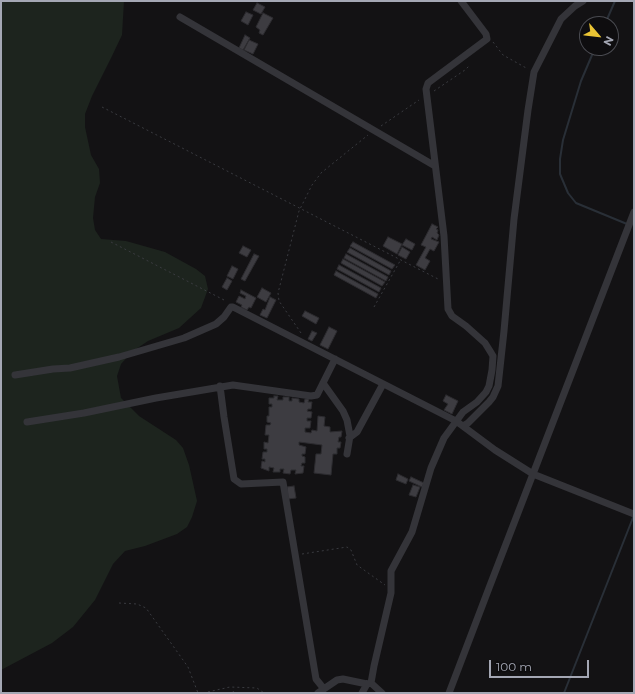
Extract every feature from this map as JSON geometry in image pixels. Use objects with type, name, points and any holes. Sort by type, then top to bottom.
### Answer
[{"type":"street","points":[[362,693],[369,684],[390,599],[391,571],[412,532],[431,468],[444,438],[463,412],[477,402],[486,392],[491,379],[493,356],[485,344],[466,326],[452,316],[448,309],[444,236],[426,87],[428,83],[488,38],[461,1]]},
{"type":"street","points":[[463,426],[489,402],[498,386],[514,219],[534,72],[561,19],[583,1]]},
{"type":"street","points":[[180,17],[435,166]]},
{"type":"street","points":[[449,693],[633,215]]},
{"type":"street","points":[[15,375],[70,368],[119,357],[184,338],[216,324],[232,307],[456,421],[495,450],[533,474],[634,514]]},
{"type":"street","points":[[27,422],[84,413],[220,386],[238,385],[311,396],[317,394],[334,359]]},
{"type":"street","points":[[323,383],[343,411],[347,420],[349,438],[347,454]]},
{"type":"street","points":[[349,438],[357,432],[383,384]]},
{"type":"street","points":[[220,386],[234,479],[241,484],[283,482],[316,679],[324,689]]},
{"type":"street","points":[[318,693],[337,680],[343,679],[369,684],[382,693]]},
{"type":"path","points":[[488,38],[506,57],[534,72]]},
{"type":"path","points":[[302,333],[280,301],[278,293],[300,209],[312,185],[321,173],[374,131],[452,80],[470,65]]},
{"type":"path","points":[[102,107],[400,260],[446,282]]},
{"type":"path","points":[[111,242],[227,302],[232,307]]},
{"type":"path","points":[[374,307],[400,260]]},
{"type":"path","points":[[295,555],[347,547],[351,550],[356,563],[359,566],[384,585],[391,586]]},
{"type":"path","points":[[119,603],[137,604],[146,608],[188,667],[198,693]]},
{"type":"path","points":[[233,693],[234,687]]},
{"type":"path","points":[[203,693],[234,687],[257,688],[264,693]]},
{"type":"shaded area","points":[[1,1],[124,1],[122,35],[92,96],[85,114],[85,127],[91,155],[99,169],[100,183],[95,197],[93,218],[95,230],[101,239],[126,241],[165,252],[196,269],[205,276],[208,289],[201,308],[179,328],[148,341],[133,351],[121,364],[117,376],[121,398],[139,416],[176,440],[183,448],[189,465],[197,501],[187,527],[177,534],[145,546],[125,551],[113,564],[95,600],[73,627],[52,643],[1,670]]},
{"type":"building","points":[[257,3],[265,7],[261,14],[253,10]]},
{"type":"building","points":[[246,12],[253,15],[248,25],[241,21]]},
{"type":"building","points":[[263,13],[273,18],[263,35],[259,33],[260,30],[256,27]]},
{"type":"building","points":[[245,35],[250,38],[243,50],[239,48]]},
{"type":"building","points":[[249,40],[258,44],[253,54],[244,50]]},
{"type":"building","points":[[432,224],[438,227],[436,229],[438,230],[437,233],[439,235],[437,240],[432,237],[431,239],[439,242],[434,251],[430,249],[425,258],[430,261],[425,270],[416,265],[426,247],[421,245]]},
{"type":"building","points":[[388,237],[402,244],[397,254],[383,246]]},
{"type":"building","points":[[406,239],[415,244],[412,250],[402,245]]},
{"type":"building","points":[[353,242],[395,265],[392,269],[350,246]]},
{"type":"building","points":[[243,246],[251,250],[247,257],[239,253]]},
{"type":"building","points":[[402,247],[410,252],[406,259],[398,255]]},
{"type":"building","points":[[350,248],[391,271],[389,275],[347,252]]},
{"type":"building","points":[[254,254],[259,256],[245,281],[241,279]]},
{"type":"building","points":[[346,254],[388,277],[386,281],[344,258]]},
{"type":"building","points":[[343,259],[385,282],[382,286],[341,263]]},
{"type":"building","points":[[339,265],[381,288],[379,292],[337,269]]},
{"type":"building","points":[[232,266],[238,269],[233,279],[227,276]]},
{"type":"building","points":[[336,271],[378,294],[376,298],[334,275]]},
{"type":"building","points":[[227,278],[232,281],[227,290],[222,287]]},
{"type":"building","points":[[262,288],[271,293],[266,302],[257,297]]},
{"type":"building","points":[[241,290],[256,298],[251,308],[249,307],[247,310],[236,302],[239,296],[245,299],[246,296],[240,293]]},
{"type":"building","points":[[270,297],[276,300],[267,318],[260,315],[263,309],[265,310]]},
{"type":"building","points":[[305,311],[319,318],[316,324],[302,316]]},
{"type":"building","points":[[329,327],[337,331],[328,349],[320,345]]},
{"type":"building","points":[[312,331],[317,333],[312,341],[308,339]]},
{"type":"building","points":[[446,395],[458,401],[452,414],[444,410],[448,404],[443,401]]},
{"type":"building","points":[[274,396],[278,396],[277,400],[283,400],[283,397],[289,397],[289,401],[292,401],[292,398],[299,399],[299,402],[304,403],[305,399],[309,399],[308,402],[312,402],[311,409],[308,409],[307,411],[312,412],[311,418],[307,418],[307,421],[311,421],[310,428],[305,428],[305,432],[311,433],[312,430],[317,431],[318,416],[325,417],[324,426],[330,427],[330,432],[342,431],[338,442],[341,442],[340,448],[337,448],[337,454],[333,454],[331,475],[314,473],[316,454],[321,454],[322,445],[299,442],[299,445],[306,447],[305,454],[302,454],[302,456],[305,457],[305,463],[302,463],[301,466],[304,466],[303,473],[295,474],[296,470],[291,470],[290,474],[283,473],[284,469],[280,469],[280,472],[273,472],[274,468],[269,467],[269,471],[261,468],[262,461],[265,462],[265,459],[262,459],[263,452],[267,452],[267,449],[264,449],[264,442],[268,443],[269,435],[265,435],[266,425],[270,425],[271,423],[267,422],[269,407],[272,407],[272,404],[269,404],[269,398],[274,398]]},
{"type":"building","points":[[398,474],[408,479],[406,484],[396,480]]},
{"type":"building","points":[[411,477],[424,483],[422,487],[409,481]]},
{"type":"building","points":[[413,485],[420,487],[416,497],[409,495]]},
{"type":"building","points":[[294,486],[296,498],[288,499],[287,487]]},
{"type":"waterway","points":[[608,16],[615,1]]},
{"type":"waterway","points":[[592,56],[581,81],[563,140],[560,159],[560,174],[568,193],[576,203],[627,224]]},
{"type":"waterway","points":[[564,693],[634,515]]}]
